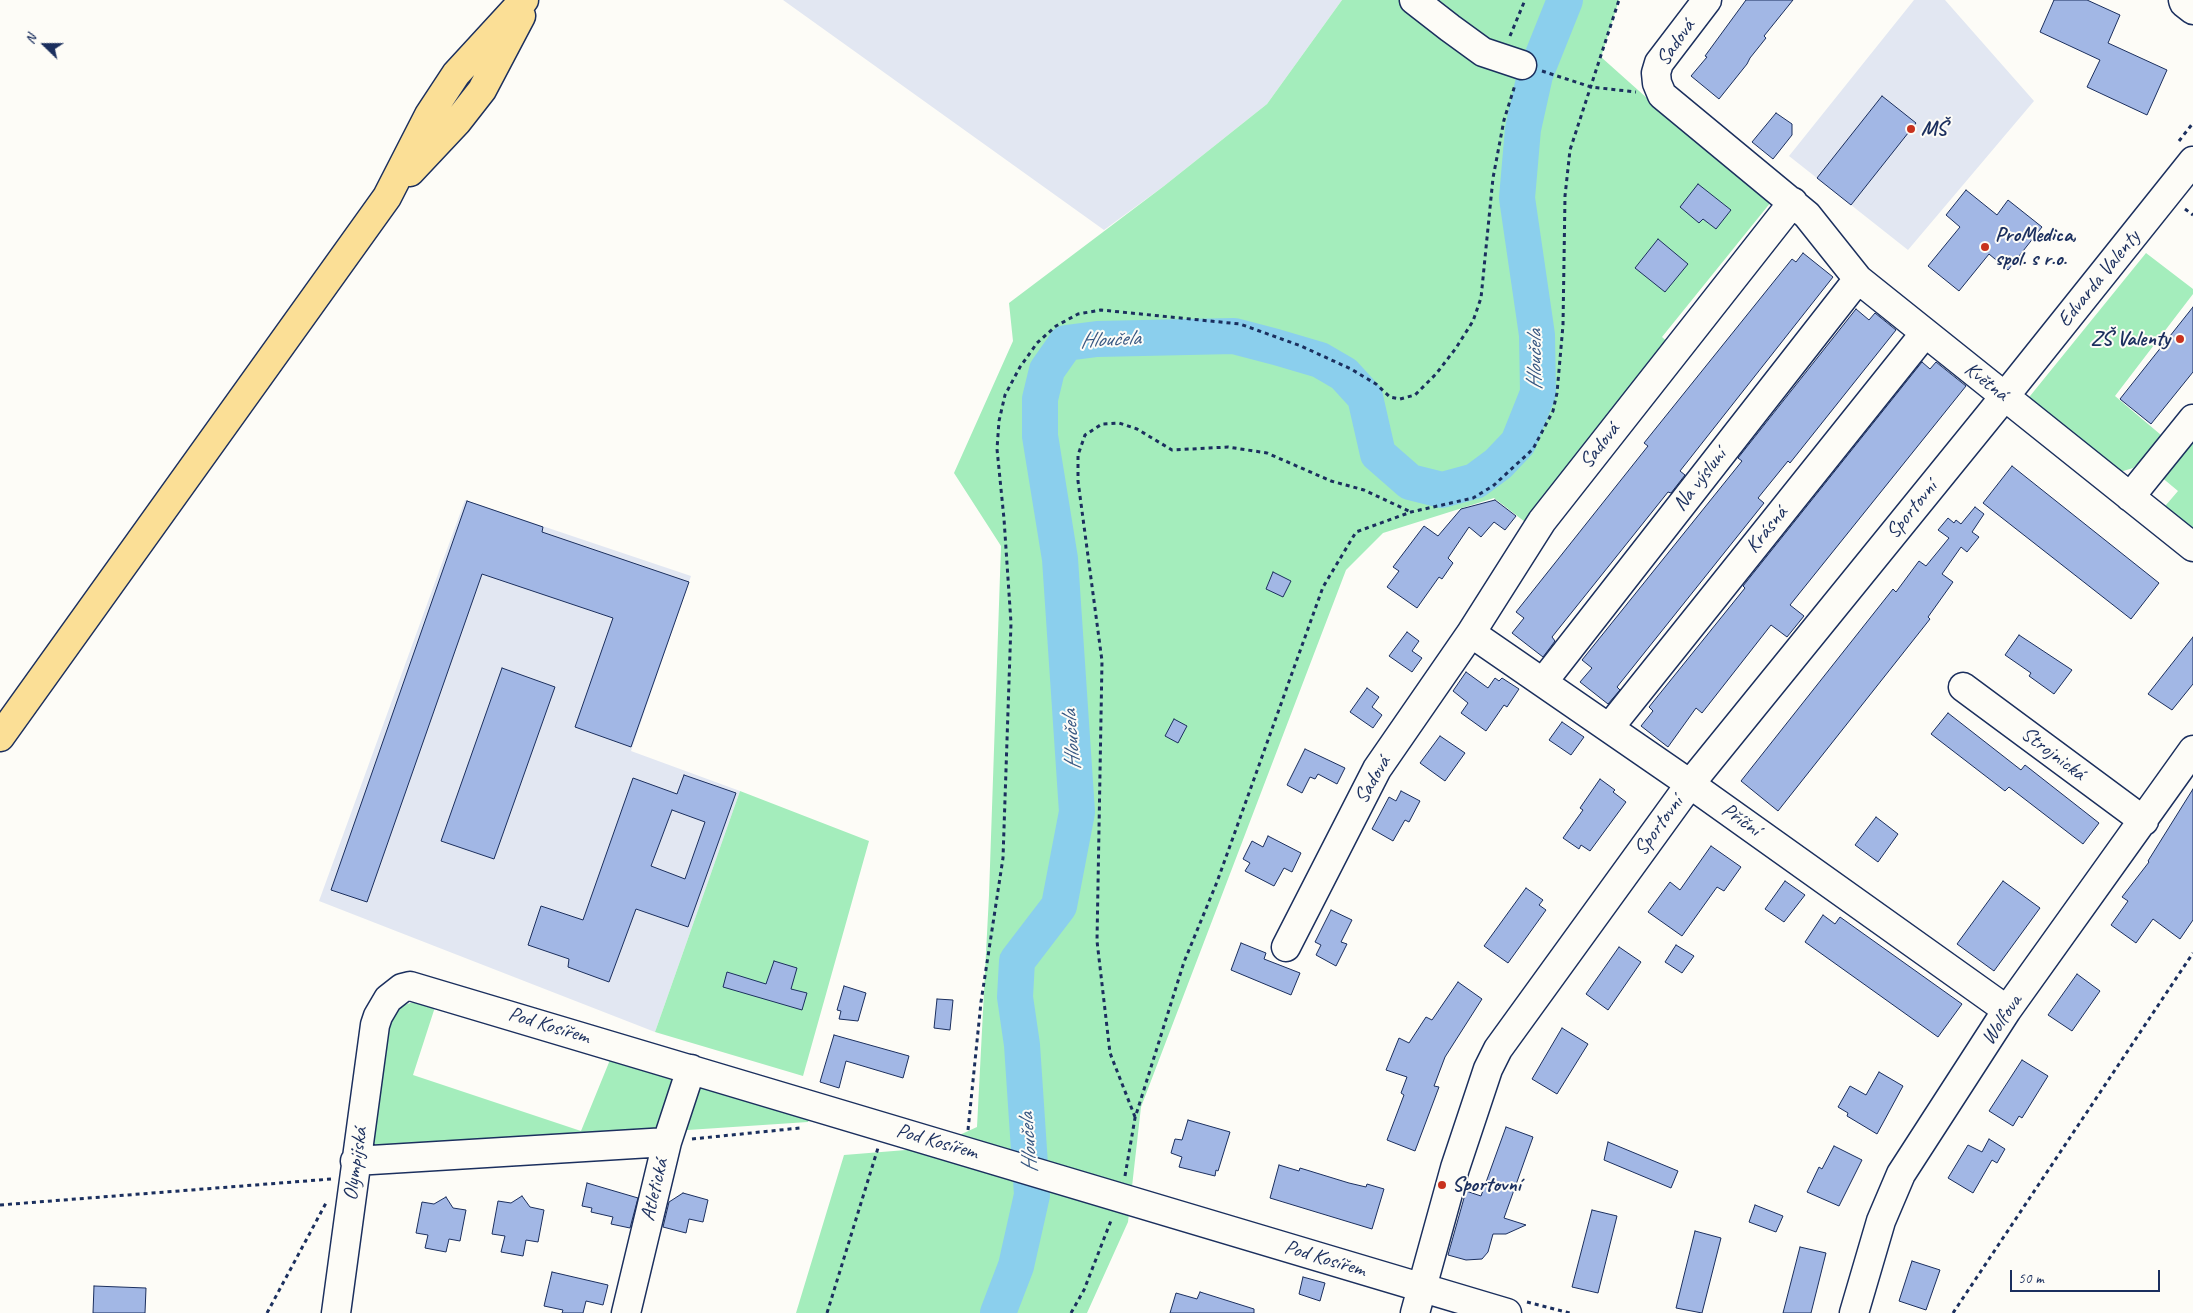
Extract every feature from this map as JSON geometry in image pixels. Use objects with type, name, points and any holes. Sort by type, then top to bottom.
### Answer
[{"type":"main road","points":[[387,196],[440,96],[471,56],[524,0]]},
{"type":"main road","points":[[0,737],[387,196],[470,106],[492,73],[530,0]]},
{"type":"street","points":[[1414,0],[1483,52],[1517,63]]},
{"type":"street","name":"Sadová","points":[[1286,947],[1377,769],[1471,633],[1542,521],[1793,202],[1662,95],[1657,83],[1656,73],[1659,63],[1707,0]]},
{"type":"street","points":[[2183,0],[2193,10]]},
{"type":"street","name":"Edvarda Valenty","points":[[2005,396],[2185,152]]},
{"type":"street","name":"Květná","points":[[1793,202],[1807,215],[1858,279],[2193,547]]},
{"type":"street","name":"Na výsluní","points":[[1543,682],[1858,279]]},
{"type":"street","name":"Krásná","points":[[1609,728],[1925,333]]},
{"type":"street","name":"Sportovní","points":[[1418,1300],[1456,1168],[1488,1069],[1498,1049],[1690,784],[2005,396]]},
{"type":"street","points":[[2130,497],[2193,419]]},
{"type":"street","name":"Příční","points":[[1471,633],[1690,784],[2008,1010]]},
{"type":"street","name":"Strojnická","points":[[1963,687],[2144,821]]},
{"type":"street","name":"Wolfova","points":[[1854,1313],[1881,1221],[1898,1182],[2008,1010],[2193,750]]},
{"type":"street","name":"Pod Kosířem","points":[[378,1016],[395,992],[402,988],[417,986],[1121,1197],[1418,1300],[1508,1313]]},
{"type":"street","name":"Olympijská","points":[[336,1313],[374,1030],[378,1016]]},
{"type":"street","name":"Atletická","points":[[626,1313],[667,1142],[692,1069]]},
{"type":"street","points":[[355,1169],[667,1142]]},
{"type":"path","points":[[967,1150],[981,1002],[1003,858],[1011,623],[997,449],[999,421],[1005,395],[1020,367],[1037,343],[1056,326],[1078,314],[1101,310],[1240,324],[1301,346],[1352,369],[1376,384],[1390,397],[1400,398],[1415,394],[1436,374],[1456,348],[1473,321],[1481,298],[1493,178],[1517,63],[1510,36],[1525,0]]},
{"type":"path","points":[[1071,1313],[1084,1290],[1121,1197],[1135,1118],[1184,962],[1217,882],[1323,587],[1356,532],[1411,512],[1473,498],[1493,486],[1533,449],[1553,411],[1557,393],[1563,324],[1565,196],[1569,159],[1578,121],[1592,86],[1619,0]]},
{"type":"path","points":[[1550,74],[1592,86],[1662,95]]},
{"type":"path","points":[[2185,152],[2193,124]]},
{"type":"path","points":[[2182,207],[2193,216]]},
{"type":"path","points":[[1135,1118],[1110,1053],[1097,941],[1102,661],[1078,481],[1078,455],[1085,435],[1102,424],[1119,423],[1137,429],[1172,450],[1228,446],[1267,453],[1331,480],[1364,490],[1411,512]]},
{"type":"path","points":[[1953,1313],[2193,953]]},
{"type":"path","points":[[667,1142],[807,1127],[819,1118],[825,1108]]},
{"type":"path","points":[[827,1313],[885,1126]]},
{"type":"path","points":[[0,1205],[355,1169]]},
{"type":"path","points":[[267,1313],[328,1199]]},
{"type":"shaded area","points":[[783,0],[1342,0],[1267,104],[1164,186],[1104,230]]},
{"type":"shaded area","name":"MŠ","points":[[1914,0],[1945,0],[2034,101],[1908,250],[1789,156]]},
{"type":"shaded area","points":[[465,500],[691,576],[631,751],[740,791],[655,1032],[319,901]]},
{"type":"green space","points":[[1342,0],[1619,0],[1601,57],[1695,141],[1771,202],[1662,337],[1672,346],[1529,525],[1494,498],[1383,533],[1346,570],[1141,1107],[1128,1222],[1087,1313],[796,1313],[844,1155],[931,1148],[977,1127],[989,895],[1001,546],[954,473],[1013,341],[1009,303],[1164,186],[1267,104]]},
{"type":"green space","points":[[2146,253],[2193,289],[2193,294],[2115,396],[2161,435],[2162,444],[2146,466],[2140,461],[2133,468],[2120,472],[2026,401]]},
{"type":"green space","points":[[2193,435],[2193,538],[2160,512],[2178,491],[2160,476]]},
{"type":"green space","points":[[740,791],[869,841],[803,1076],[655,1032]]},
{"type":"green space","points":[[417,1001],[436,1004],[413,1075],[581,1131],[612,1055],[811,1115],[808,1122],[372,1151],[388,1027],[396,1010]]},
{"type":"building","points":[[1746,0],[1793,0],[1764,36],[1766,38],[1719,99],[1691,76],[1707,57],[1705,56]]},
{"type":"building","points":[[2054,0],[2087,0],[2120,15],[2108,43],[2167,70],[2147,115],[2087,87],[2100,60],[2040,32]]},
{"type":"building","points":[[1882,96],[1916,123],[1851,205],[1817,178]]},
{"type":"building","points":[[1776,113],[1792,124],[1792,135],[1773,159],[1752,142]]},
{"type":"building","points":[[1698,184],[1731,210],[1716,229],[1703,219],[1699,223],[1680,207]]},
{"type":"building","name":"ProMedica, spol. s r.o.","points":[[1966,190],[1997,215],[2008,200],[2042,227],[2008,270],[1989,254],[1959,291],[1928,266],[1960,227],[1946,215]]},
{"type":"building","points":[[1658,239],[1688,264],[1665,292],[1635,268]]},
{"type":"building","points":[[1803,253],[1833,277],[1680,471],[1685,475],[1671,493],[1668,492],[1552,637],[1555,641],[1543,657],[1512,633],[1524,618],[1516,612],[1648,446],[1644,443],[1792,259],[1796,262]]},
{"type":"building","name":"ZŠ Valenty","points":[[2193,307],[2193,372],[2151,424],[2120,399]]},
{"type":"building","points":[[1856,309],[1869,320],[1875,313],[1896,330],[1790,463],[1788,461],[1758,498],[1764,503],[1617,687],[1620,690],[1608,704],[1580,682],[1592,668],[1582,660],[1742,461],[1738,458]]},
{"type":"building","points":[[1922,362],[1930,369],[1936,362],[1966,386],[1790,605],[1804,616],[1787,637],[1771,625],[1702,713],[1696,708],[1668,747],[1641,726],[1653,711],[1649,707]]},
{"type":"building","points":[[2012,466],[2159,583],[2131,619],[1983,503]]},
{"type":"building","points":[[1495,500],[1516,516],[1505,530],[1494,522],[1481,537],[1469,527],[1448,558],[1453,563],[1442,579],[1439,577],[1417,608],[1387,587],[1399,571],[1393,567],[1424,526],[1438,536],[1461,509]]},
{"type":"building","points":[[467,501],[543,527],[542,532],[689,582],[631,747],[575,727],[613,618],[482,574],[367,902],[331,890]]},
{"type":"building","points":[[1975,507],[1984,514],[1972,532],[1979,537],[1967,552],[1961,547],[1942,574],[1953,582],[1928,617],[1930,619],[1778,811],[1741,781],[1893,589],[1896,592],[1919,561],[1926,566],[1949,538],[1938,530],[1948,518],[1954,523],[1956,520],[1961,524]]},
{"type":"building","points":[[1273,572],[1291,581],[1283,597],[1266,589]]},
{"type":"building","points":[[1407,632],[1419,641],[1412,651],[1422,658],[1412,672],[1389,656]]},
{"type":"building","points":[[2019,635],[2072,670],[2054,694],[2029,676],[2031,673],[2005,655]]},
{"type":"building","points":[[2193,637],[2193,684],[2172,710],[2148,694]]},
{"type":"building","points":[[502,668],[555,687],[494,859],[441,841]]},
{"type":"building","points":[[1466,672],[1488,688],[1495,678],[1499,681],[1502,678],[1519,689],[1507,707],[1504,705],[1486,731],[1461,713],[1468,703],[1453,691]]},
{"type":"building","points":[[1367,688],[1379,697],[1372,707],[1382,715],[1373,728],[1350,712]]},
{"type":"building","points":[[1948,713],[2021,770],[2025,765],[2099,823],[2083,844],[2009,787],[2005,791],[1931,734]]},
{"type":"building","points":[[1174,719],[1187,726],[1178,743],[1165,736]]},
{"type":"building","points":[[1562,722],[1584,737],[1571,755],[1549,740]]},
{"type":"building","points":[[1440,736],[1465,753],[1445,781],[1420,763]]},
{"type":"building","points":[[1305,749],[1345,768],[1337,784],[1318,774],[1315,779],[1310,777],[1302,793],[1287,785]]},
{"type":"building","points":[[684,775],[736,793],[688,927],[636,909],[609,982],[568,967],[569,959],[528,945],[541,906],[583,920],[633,778],[677,794]],"holes":[[[672,810],[705,822],[685,879],[651,866]]]},
{"type":"building","points":[[1600,779],[1615,790],[1613,792],[1626,802],[1590,851],[1581,845],[1579,849],[1563,838],[1583,810],[1580,808]]},
{"type":"building","points":[[2193,789],[2193,920],[2180,939],[2153,919],[2136,943],[2111,925],[2128,901],[2122,897],[2149,862]]},
{"type":"building","points":[[1401,791],[1420,801],[1409,822],[1405,820],[1393,841],[1372,829],[1389,797],[1396,801]]},
{"type":"building","points":[[1876,817],[1898,834],[1878,862],[1855,845]]},
{"type":"building","points":[[1268,836],[1301,853],[1292,872],[1284,868],[1274,886],[1245,871],[1250,863],[1243,859],[1252,841],[1263,847]]},
{"type":"building","points":[[1711,846],[1741,867],[1724,891],[1717,887],[1682,936],[1648,912],[1670,882],[1680,890]]},
{"type":"building","points":[[1785,881],[1805,895],[1784,922],[1765,909]]},
{"type":"building","points":[[2003,881],[2040,908],[1994,971],[1957,944]]},
{"type":"building","points":[[1526,888],[1543,900],[1539,905],[1546,910],[1508,963],[1484,946]]},
{"type":"building","points":[[1331,910],[1352,920],[1341,942],[1347,944],[1336,966],[1316,955],[1321,945],[1315,942]]},
{"type":"building","points":[[1823,915],[1835,924],[1840,917],[1962,1004],[1938,1037],[1805,942]]},
{"type":"building","points":[[1241,943],[1266,953],[1264,959],[1300,973],[1291,995],[1231,970]]},
{"type":"building","points":[[1676,945],[1694,956],[1682,973],[1665,962]]},
{"type":"building","points":[[1619,947],[1641,962],[1608,1010],[1586,994]]},
{"type":"building","points":[[774,961],[797,968],[791,989],[807,993],[802,1010],[723,987],[727,972],[766,984]]},
{"type":"building","points":[[2077,974],[2100,991],[2072,1031],[2048,1015]]},
{"type":"building","points":[[1458,982],[1482,999],[1445,1057],[1434,1086],[1439,1087],[1415,1151],[1387,1140],[1404,1095],[1401,1093],[1407,1077],[1386,1070],[1399,1038],[1409,1043],[1426,1017],[1432,1020]]},
{"type":"building","points":[[844,986],[866,993],[858,1021],[839,1019],[841,1011],[837,1010]]},
{"type":"building","points":[[937,999],[953,1000],[950,1030],[934,1028]]},
{"type":"building","points":[[1562,1028],[1588,1044],[1557,1094],[1532,1079]]},
{"type":"building","points":[[834,1035],[909,1056],[903,1078],[846,1061],[839,1088],[820,1082]]},
{"type":"building","points":[[2022,1060],[2048,1076],[2022,1118],[2019,1116],[2013,1126],[1989,1111]]},
{"type":"building","points":[[1879,1072],[1903,1086],[1877,1134],[1847,1116],[1848,1113],[1838,1107],[1850,1086],[1866,1095]]},
{"type":"building","points":[[1188,1120],[1230,1132],[1215,1176],[1179,1167],[1182,1157],[1171,1153],[1175,1139],[1182,1140]]},
{"type":"building","points":[[1506,1127],[1533,1137],[1504,1218],[1526,1225],[1506,1234],[1493,1234],[1488,1252],[1482,1259],[1466,1260],[1448,1255],[1466,1191],[1481,1196]]},
{"type":"building","points":[[1989,1139],[2005,1149],[1997,1163],[1992,1160],[1973,1193],[1948,1178],[1968,1145],[1982,1152]]},
{"type":"building","points":[[1608,1142],[1678,1171],[1671,1188],[1604,1160]]},
{"type":"building","points":[[1834,1146],[1862,1160],[1839,1206],[1807,1192],[1819,1167],[1822,1169]]},
{"type":"building","points":[[1279,1165],[1299,1171],[1300,1168],[1366,1187],[1367,1184],[1384,1189],[1372,1229],[1270,1198]]},
{"type":"building","points":[[587,1183],[638,1198],[630,1228],[611,1224],[613,1217],[591,1212],[592,1208],[582,1206]]},
{"type":"building","points":[[683,1193],[708,1200],[703,1222],[689,1219],[686,1233],[663,1227],[669,1202]]},
{"type":"building","points":[[522,1196],[530,1207],[544,1210],[538,1242],[526,1240],[523,1256],[501,1252],[505,1236],[492,1234],[498,1201],[511,1203]]},
{"type":"building","points":[[446,1197],[453,1208],[466,1210],[460,1241],[449,1239],[446,1252],[425,1248],[428,1235],[416,1233],[422,1202],[434,1204]]},
{"type":"building","points":[[1755,1205],[1783,1216],[1776,1232],[1749,1222]]},
{"type":"building","points":[[1592,1210],[1617,1216],[1598,1293],[1572,1287]]},
{"type":"building","points":[[1695,1231],[1721,1238],[1702,1313],[1676,1308]]},
{"type":"building","points":[[1800,1247],[1826,1253],[1811,1313],[1783,1313]]},
{"type":"building","points":[[1912,1261],[1940,1270],[1926,1310],[1899,1301]]},
{"type":"building","points":[[552,1272],[608,1285],[603,1305],[586,1301],[583,1313],[562,1313],[563,1310],[544,1306]]},
{"type":"building","points":[[1303,1277],[1325,1283],[1320,1301],[1299,1294]]},
{"type":"building","points":[[94,1286],[146,1288],[145,1313],[93,1313]]},
{"type":"building","points":[[1200,1292],[1254,1309],[1254,1313],[1170,1313],[1176,1293],[1197,1299]]},
{"type":"waterway","name":"Hloučela","points":[[998,1313],[1016,1266],[1032,1195],[1022,1045],[1015,997],[1017,961],[1059,906],[1077,812],[1060,559],[1040,436],[1040,399],[1047,370],[1066,343],[1097,339],[1234,336],[1320,360],[1344,374],[1365,397],[1378,454],[1410,482],[1442,490],[1475,481],[1498,464],[1518,443],[1538,393],[1537,335],[1517,198],[1523,129],[1535,75],[1565,0]]},
{"type":"place","name":"MŠ","points":[[1911,129]]},
{"type":"place","name":"ProMedica, spol. s r.o.","points":[[1985,247]]},
{"type":"place","name":"ZŠ Valenty","points":[[2180,339]]},
{"type":"place","name":"Sportovní","points":[[1442,1185]]}]
